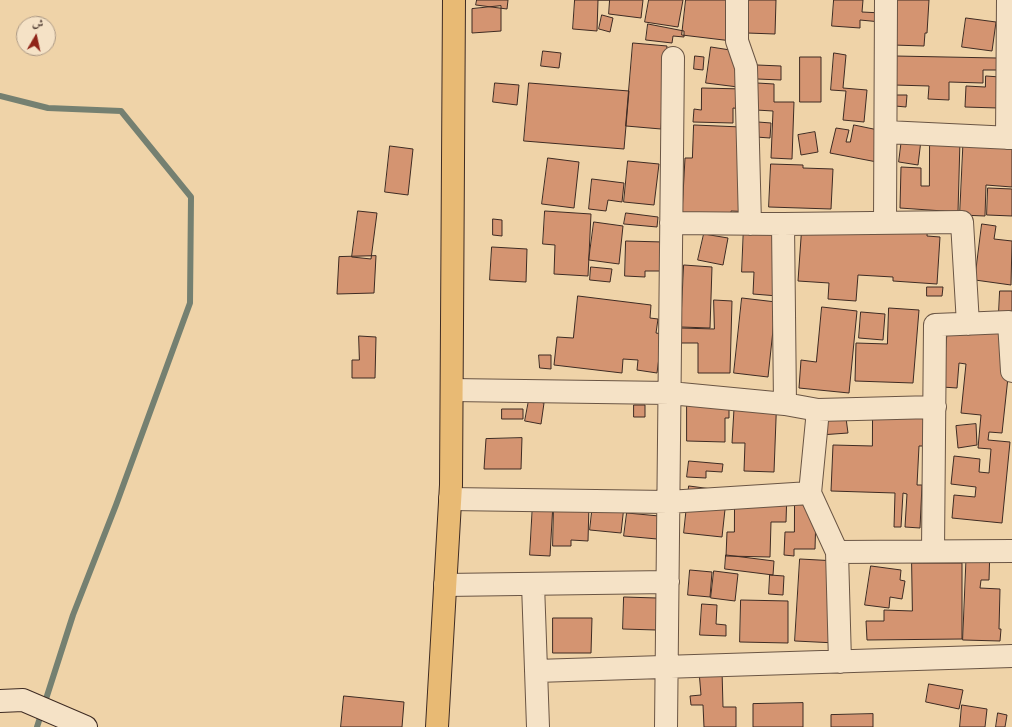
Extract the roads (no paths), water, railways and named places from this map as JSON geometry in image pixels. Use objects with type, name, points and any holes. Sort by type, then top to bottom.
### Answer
[{"type":"main road","points":[[437,727],[450,499],[454,0]]},
{"type":"street","points":[[736,0],[737,41],[746,67],[750,224]]},
{"type":"street","points":[[885,223],[886,0]]},
{"type":"street","points":[[886,132],[1010,138],[1008,0]]},
{"type":"street","points":[[666,727],[673,58]]},
{"type":"street","points":[[671,223],[783,224],[962,222],[968,324]]},
{"type":"street","points":[[783,224],[785,404]]},
{"type":"street","points":[[933,550],[936,325],[1009,322],[1012,371]]},
{"type":"street","points":[[452,390],[670,393],[785,404],[818,410],[934,407]]},
{"type":"street","points":[[818,410],[810,493],[837,552],[840,662]]},
{"type":"street","points":[[450,499],[668,502],[810,493]]},
{"type":"street","points":[[837,552],[933,550],[1012,551]]},
{"type":"street","points":[[445,585],[668,582]]},
{"type":"street","points":[[533,584],[538,727]]},
{"type":"street","points":[[536,671],[1012,656]]},
{"type":"street","points":[[0,701],[23,700],[86,727]]},
{"type":"waterway","points":[[0,96],[48,108],[121,111],[191,197],[190,303],[116,505],[73,615],[37,727]]}]
